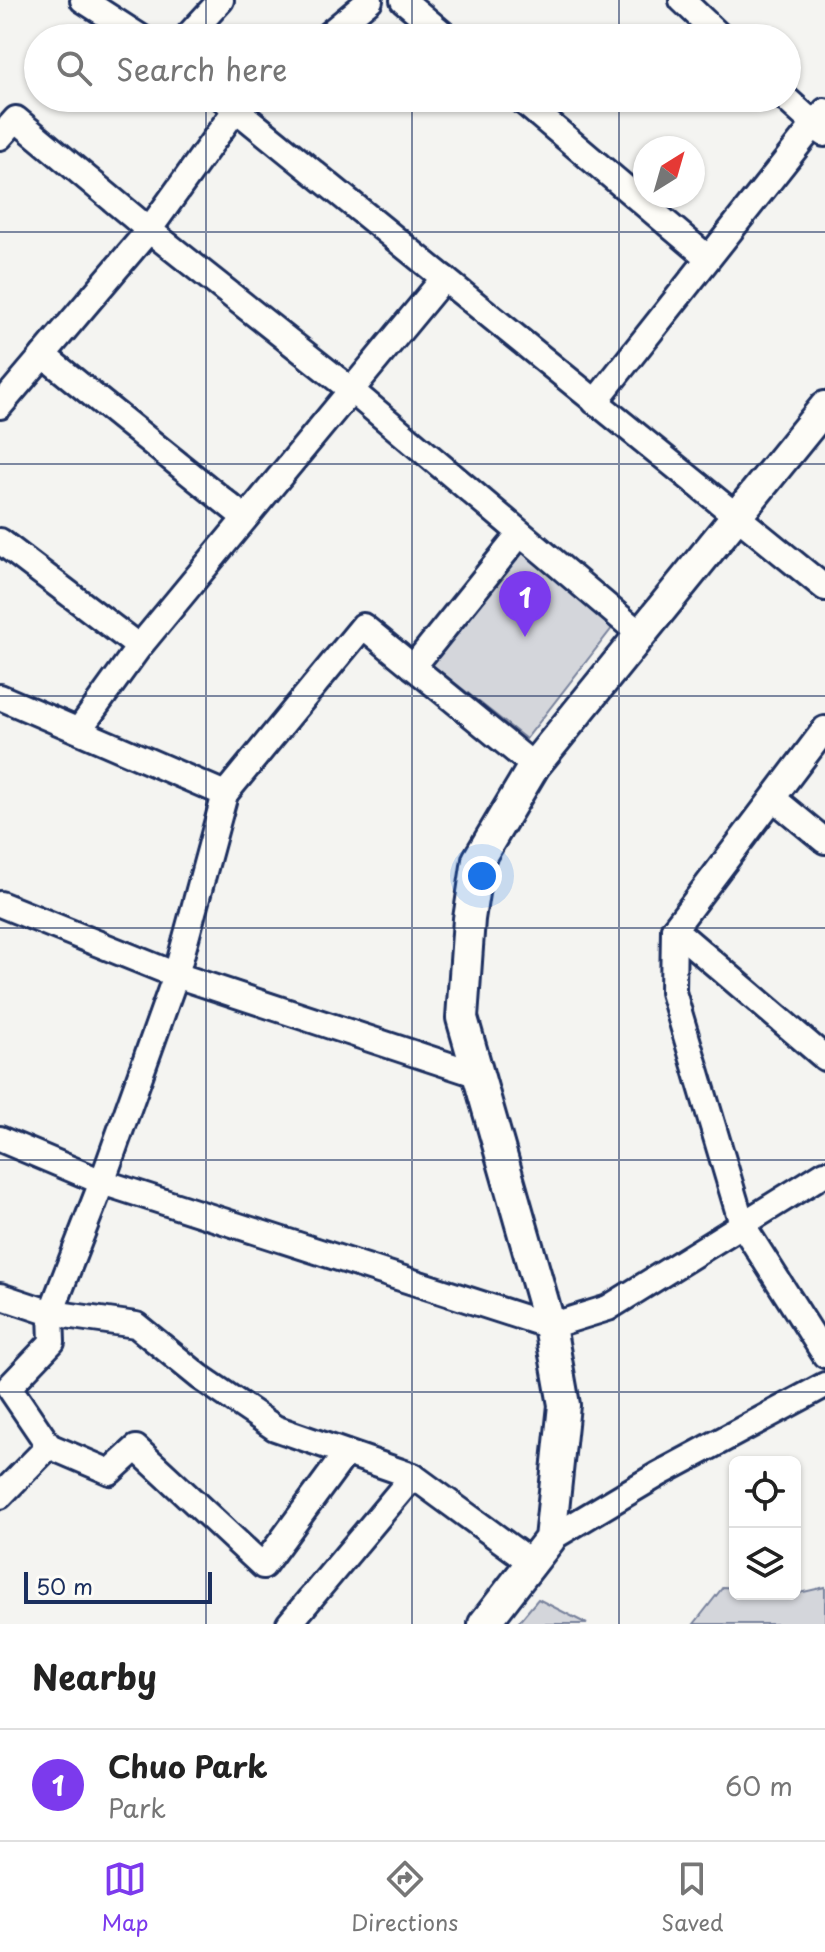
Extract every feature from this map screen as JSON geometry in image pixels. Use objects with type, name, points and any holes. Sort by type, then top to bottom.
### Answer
[{"type":"street","points":[[83,0],[120,24]]},
{"type":"street","points":[[199,24],[221,0]]},
{"type":"street","points":[[341,24],[370,0]]},
{"type":"street","points":[[403,0],[431,24]]},
{"type":"street","points":[[682,0],[707,24]]},
{"type":"street","points":[[595,402],[708,258],[821,123],[801,109]]},
{"type":"street","points":[[0,406],[149,230],[229,112]]},
{"type":"street","points":[[248,112],[444,278],[825,588]]},
{"type":"street","points":[[536,112],[708,258]]},
{"type":"street","points":[[0,137],[16,119],[149,230],[351,390],[640,634]]},
{"type":"street","points":[[79,730],[139,647],[444,278]]},
{"type":"street","points":[[43,355],[245,518]]},
{"type":"street","points":[[541,1551],[564,1405],[550,1326],[462,1018],[469,919],[478,860],[534,766],[825,407]]},
{"type":"street","points":[[413,667],[520,534]]},
{"type":"street","points":[[0,541],[139,647]]},
{"type":"street","points":[[346,1453],[263,1566],[136,1448],[110,1472],[49,1446],[9,1387],[52,1342],[51,1313],[176,975],[225,794],[363,626],[534,766]]},
{"type":"street","points":[[0,697],[225,794]]},
{"type":"street","points":[[825,729],[674,929],[673,992],[742,1224],[825,1355]]},
{"type":"street","points":[[774,799],[825,841]]},
{"type":"street","points":[[0,904],[176,975],[479,1075]]},
{"type":"street","points":[[674,929],[825,1058]]},
{"type":"street","points":[[0,1139],[102,1182],[550,1326],[608,1308],[825,1173]]},
{"type":"street","points":[[0,1296],[51,1313],[136,1325],[200,1377],[275,1428],[413,1476],[541,1551]]},
{"type":"street","points":[[484,1624],[541,1551],[659,1474],[825,1385]]},
{"type":"street","points":[[0,1496],[49,1446]]},
{"type":"street","points":[[289,1624],[413,1476]]},
{"type":"shaded area","points":[[519,544],[623,614],[526,739],[426,660]]},
{"type":"shaded area","points":[[723,1587],[729,1588],[729,1600],[801,1600],[801,1593],[825,1587],[825,1624],[694,1624]]},
{"type":"shaded area","points":[[538,1599],[587,1624],[517,1624]]},
{"type":"place","name":"Chuo Park","points":[[525,637]]}]
